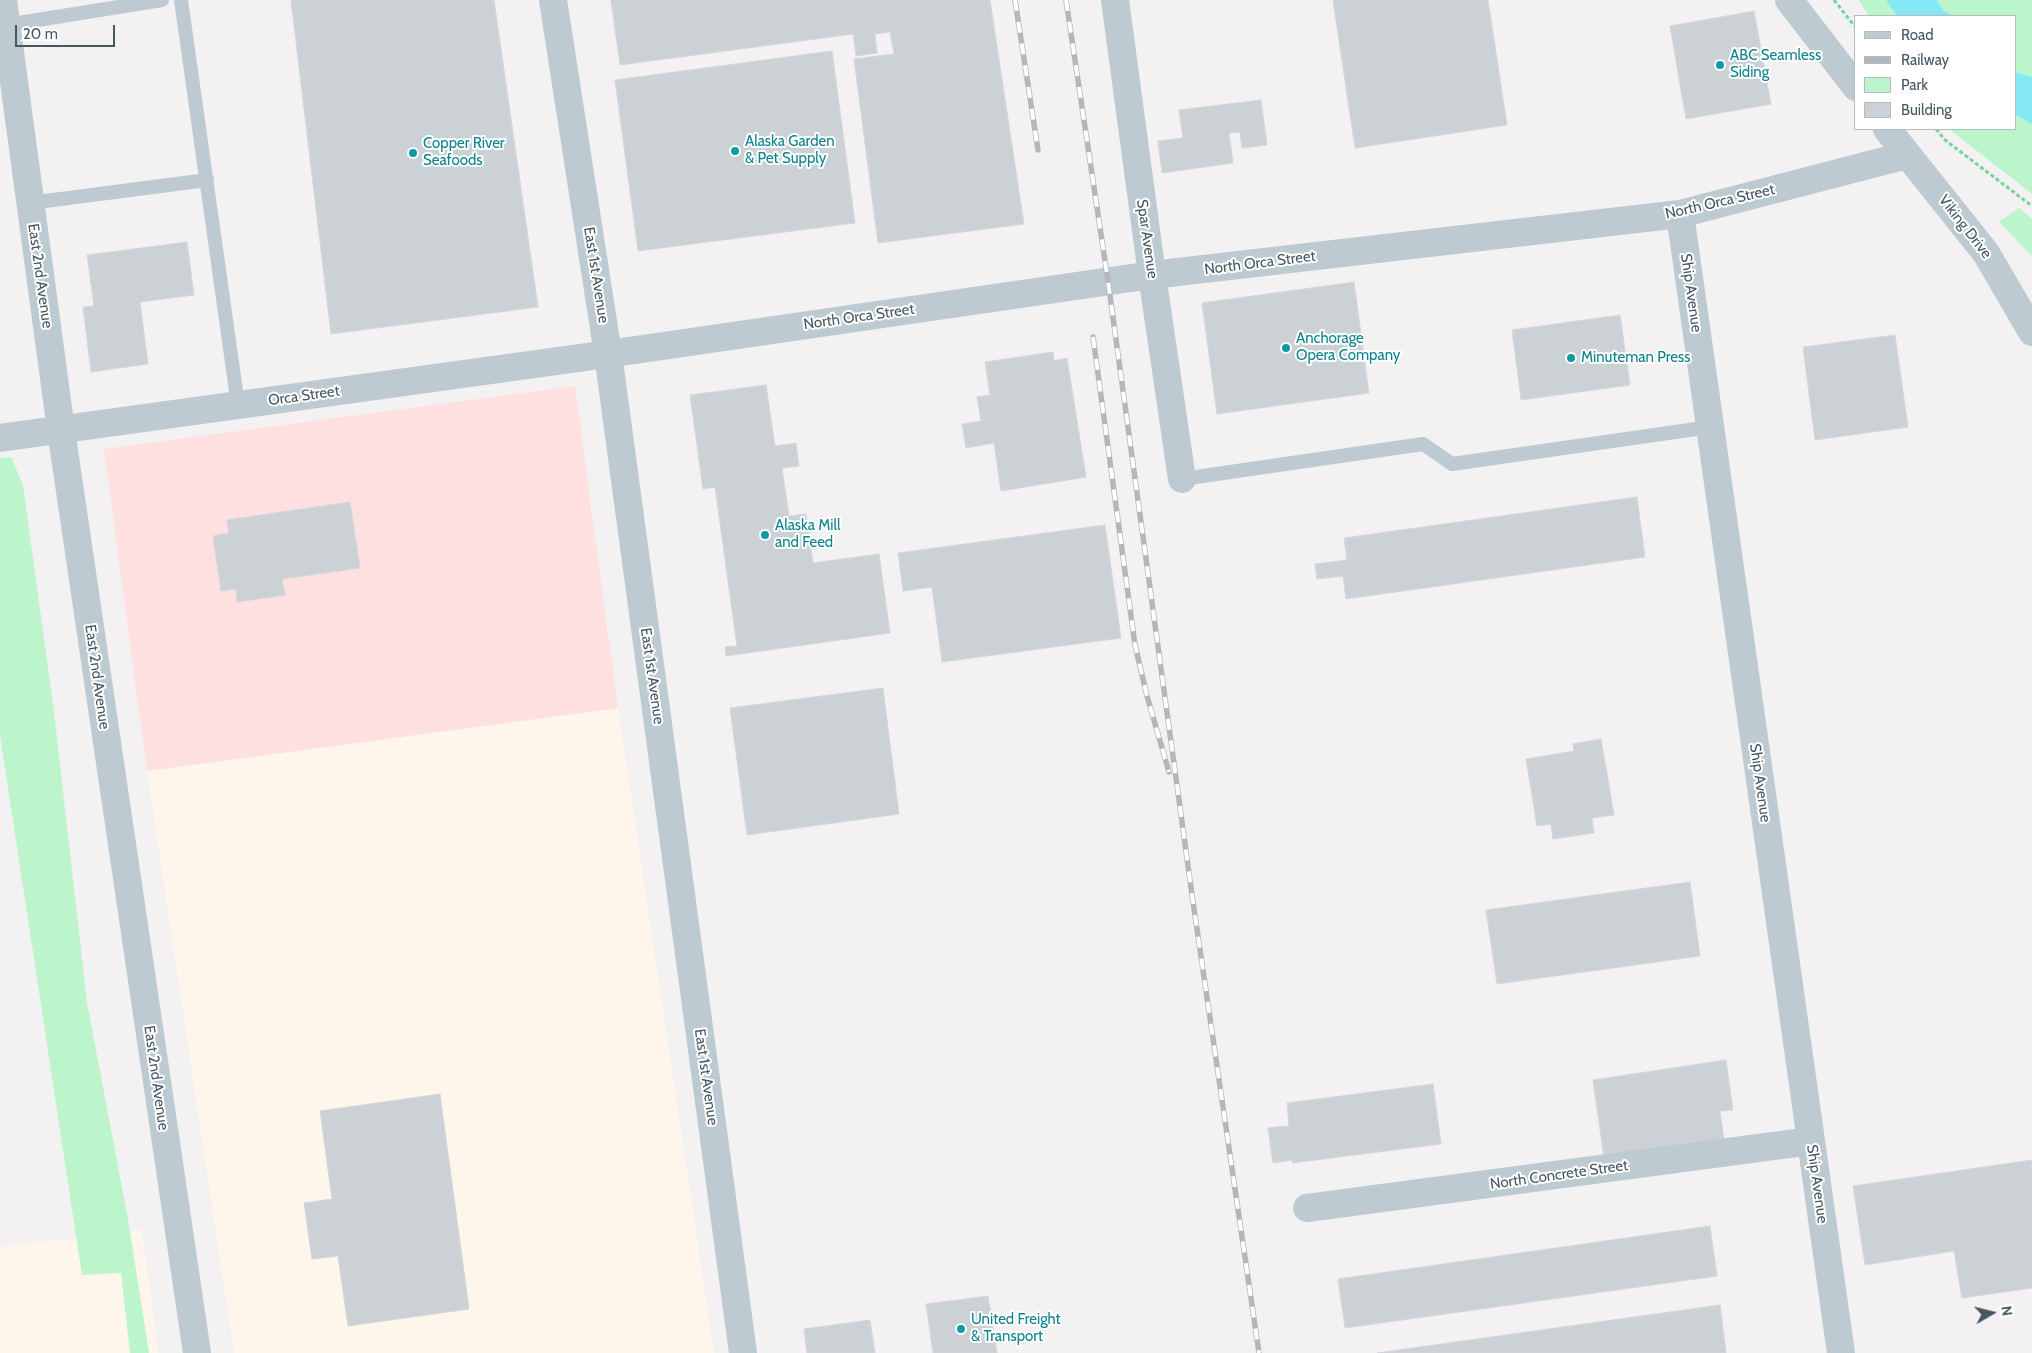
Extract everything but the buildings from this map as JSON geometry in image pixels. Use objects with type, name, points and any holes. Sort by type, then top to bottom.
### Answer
[{"type":"street","name":"East 1st Avenue","points":[[553,0],[608,354],[743,1353]]},
{"type":"street","name":"Spar Avenue","points":[[1115,0],[1152,275],[1182,478]]},
{"type":"street","points":[[1789,0],[1854,85]]},
{"type":"street","name":"East 2nd Avenue","points":[[4,12],[61,430],[197,1353]]},
{"type":"street","name":"Viking Drive","points":[[1888,130],[1986,252],[2032,332]]},
{"type":"street","name":"North Orca Street","points":[[608,354],[1152,275],[1680,214],[1907,155]]},
{"type":"street","name":"Ship Avenue","points":[[1680,214],[1841,1353]]},
{"type":"street","name":"Orca Street","points":[[0,438],[608,354]]},
{"type":"street","name":"North Concrete Street","points":[[1307,1208],[1811,1141]]},
{"type":"lane","points":[[4,12],[162,0]]},
{"type":"lane","points":[[181,0],[238,406]]},
{"type":"lane","points":[[30,202],[206,180]]},
{"type":"lane","points":[[1182,478],[1423,444],[1452,464],[1710,427]]},
{"type":"path","points":[[1834,0],[1854,25]]},
{"type":"path","points":[[1937,130],[1945,140],[2032,206]]},
{"type":"shaded area","points":[[575,386],[618,708],[147,771],[104,449]]},
{"type":"shaded area","points":[[618,708],[714,1353],[234,1353],[147,771]]},
{"type":"shaded area","points":[[142,1230],[158,1353],[0,1353],[0,1247]]},
{"type":"green space","points":[[1859,0],[1886,0],[1896,15],[1868,15]]},
{"type":"green space","points":[[1937,0],[2032,0],[2032,77],[2017,72],[2017,15],[1953,15],[1944,11]]},
{"type":"green space","points":[[2017,116],[2032,124],[2032,194],[1950,130],[2017,130]]},
{"type":"green space","points":[[2019,208],[2032,219],[2032,256],[1999,222]]},
{"type":"green space","points":[[11,457],[23,485],[54,712],[87,1003],[128,1219],[149,1353],[130,1353],[121,1273],[82,1275],[0,735],[0,458]]},
{"type":"water","points":[[1886,0],[1937,0],[1944,11],[1953,15],[1896,15]]},
{"type":"water","points":[[2017,72],[2032,77],[2032,124],[2017,116]]},
{"type":"railway","points":[[1015,0],[1038,150]]},
{"type":"railway","points":[[1066,0],[1108,281],[1192,895],[1259,1353]]},
{"type":"railway","points":[[1093,337],[1135,645],[1147,696],[1169,772]]},
{"type":"place","name":"ABC Seamless Siding","points":[[1720,65]]},
{"type":"place","name":"Alaska Garden & Pet Supply","points":[[735,151]]},
{"type":"place","name":"Copper River Seafoods","points":[[413,153]]},
{"type":"place","name":"Anchorage Opera Company","points":[[1286,348]]},
{"type":"place","name":"Minuteman Press","points":[[1571,358]]},
{"type":"place","name":"Alaska Mill and Feed","points":[[765,535]]},
{"type":"place","name":"United Freight & Transport","points":[[961,1329]]}]
